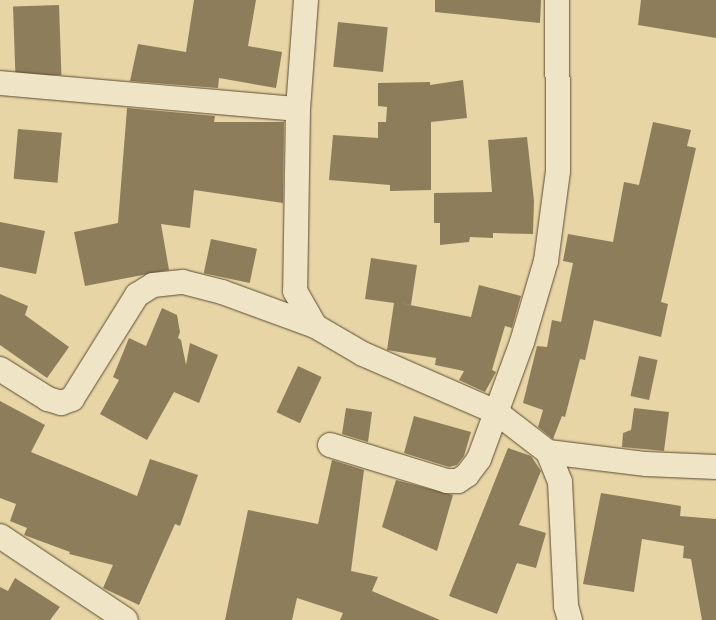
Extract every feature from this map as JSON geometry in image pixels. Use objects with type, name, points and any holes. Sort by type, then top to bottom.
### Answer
[{"type":"street","points":[[306,0],[298,109],[295,291],[315,326]]},
{"type":"street","points":[[330,445],[447,481],[458,481],[467,475],[479,459],[522,342],[546,261],[558,171],[557,0]]},
{"type":"street","points":[[0,84],[298,109]]},
{"type":"street","points":[[0,369],[48,399],[61,403],[72,400],[137,295],[153,285],[183,282],[222,292],[315,326],[363,354],[496,412],[548,452],[646,464],[716,468]]},
{"type":"street","points":[[548,452],[560,482],[566,606],[570,620]]},
{"type":"street","points":[[0,536],[126,620]]},
{"type":"building","points":[[194,0],[256,0],[248,46],[282,52],[276,88],[219,78],[218,88],[130,81],[138,44],[186,52]]},
{"type":"building","points":[[435,0],[541,0],[540,23],[435,12]]},
{"type":"building","points":[[641,0],[716,0],[716,38],[638,25]]},
{"type":"building","points":[[59,5],[61,75],[15,77],[13,7]]},
{"type":"building","points":[[338,22],[388,27],[383,72],[333,67]]},
{"type":"building","points":[[463,80],[467,118],[431,122],[431,190],[390,191],[390,185],[329,180],[333,135],[378,138],[378,122],[386,122],[387,107],[378,106],[378,83],[430,82],[430,85]]},
{"type":"building","points":[[127,108],[215,116],[214,122],[284,122],[283,203],[194,190],[190,228],[161,224],[169,270],[85,286],[74,232],[118,223]]},
{"type":"building","points":[[653,122],[691,130],[687,146],[696,148],[661,302],[668,304],[661,337],[594,320],[585,360],[580,359],[565,417],[562,416],[553,439],[538,427],[543,410],[523,403],[537,346],[547,347],[552,320],[561,322],[573,263],[563,261],[568,234],[613,242],[624,182],[639,185]]},
{"type":"building","points":[[18,129],[62,133],[57,183],[14,179]]},
{"type":"building","points":[[527,137],[534,201],[533,234],[493,233],[493,238],[470,237],[469,242],[440,245],[440,223],[434,223],[434,193],[492,192],[488,140]]},
{"type":"building","points":[[0,222],[45,231],[36,274],[0,267]]},
{"type":"building","points":[[211,239],[257,249],[250,283],[204,273]]},
{"type":"building","points":[[371,258],[417,265],[411,305],[400,303],[471,317],[479,285],[521,296],[512,328],[505,326],[492,370],[496,372],[485,392],[459,380],[464,371],[435,365],[436,358],[387,350],[394,303],[365,299]]},
{"type":"building","points":[[0,294],[28,306],[25,315],[69,347],[47,378],[0,345]]},
{"type":"building","points":[[162,308],[177,315],[180,332],[178,338],[181,340],[186,365],[190,343],[218,355],[199,403],[174,392],[147,440],[100,414],[119,380],[113,377],[129,338],[146,346]]},
{"type":"building","points":[[639,356],[658,360],[649,400],[630,396]]},
{"type":"building","points":[[298,366],[322,377],[300,423],[276,412]]},
{"type":"building","points":[[0,401],[45,425],[31,452],[137,496],[150,459],[198,475],[180,526],[175,524],[139,605],[103,588],[113,565],[69,554],[70,552],[24,535],[27,528],[10,521],[16,504],[0,498]]},
{"type":"building","points":[[346,408],[372,412],[368,442],[342,434]]},
{"type":"building","points":[[634,408],[669,412],[664,451],[622,447],[623,433],[631,430]]},
{"type":"building","points":[[414,416],[471,432],[464,456],[457,465],[449,467],[404,453]]},
{"type":"building","points":[[508,448],[531,456],[541,471],[519,525],[546,533],[536,568],[517,563],[497,614],[449,596]]},
{"type":"building","points":[[332,460],[364,470],[351,571],[378,577],[372,591],[440,620],[340,620],[343,613],[297,598],[292,620],[225,620],[248,510],[318,524]]},
{"type":"building","points":[[396,480],[453,495],[437,551],[382,527]]},
{"type":"building","points":[[601,493],[681,506],[680,516],[716,519],[716,620],[702,620],[691,559],[683,558],[684,546],[642,539],[634,592],[583,584]]},
{"type":"building","points":[[15,578],[60,607],[50,620],[0,620],[0,587],[8,591]]}]
